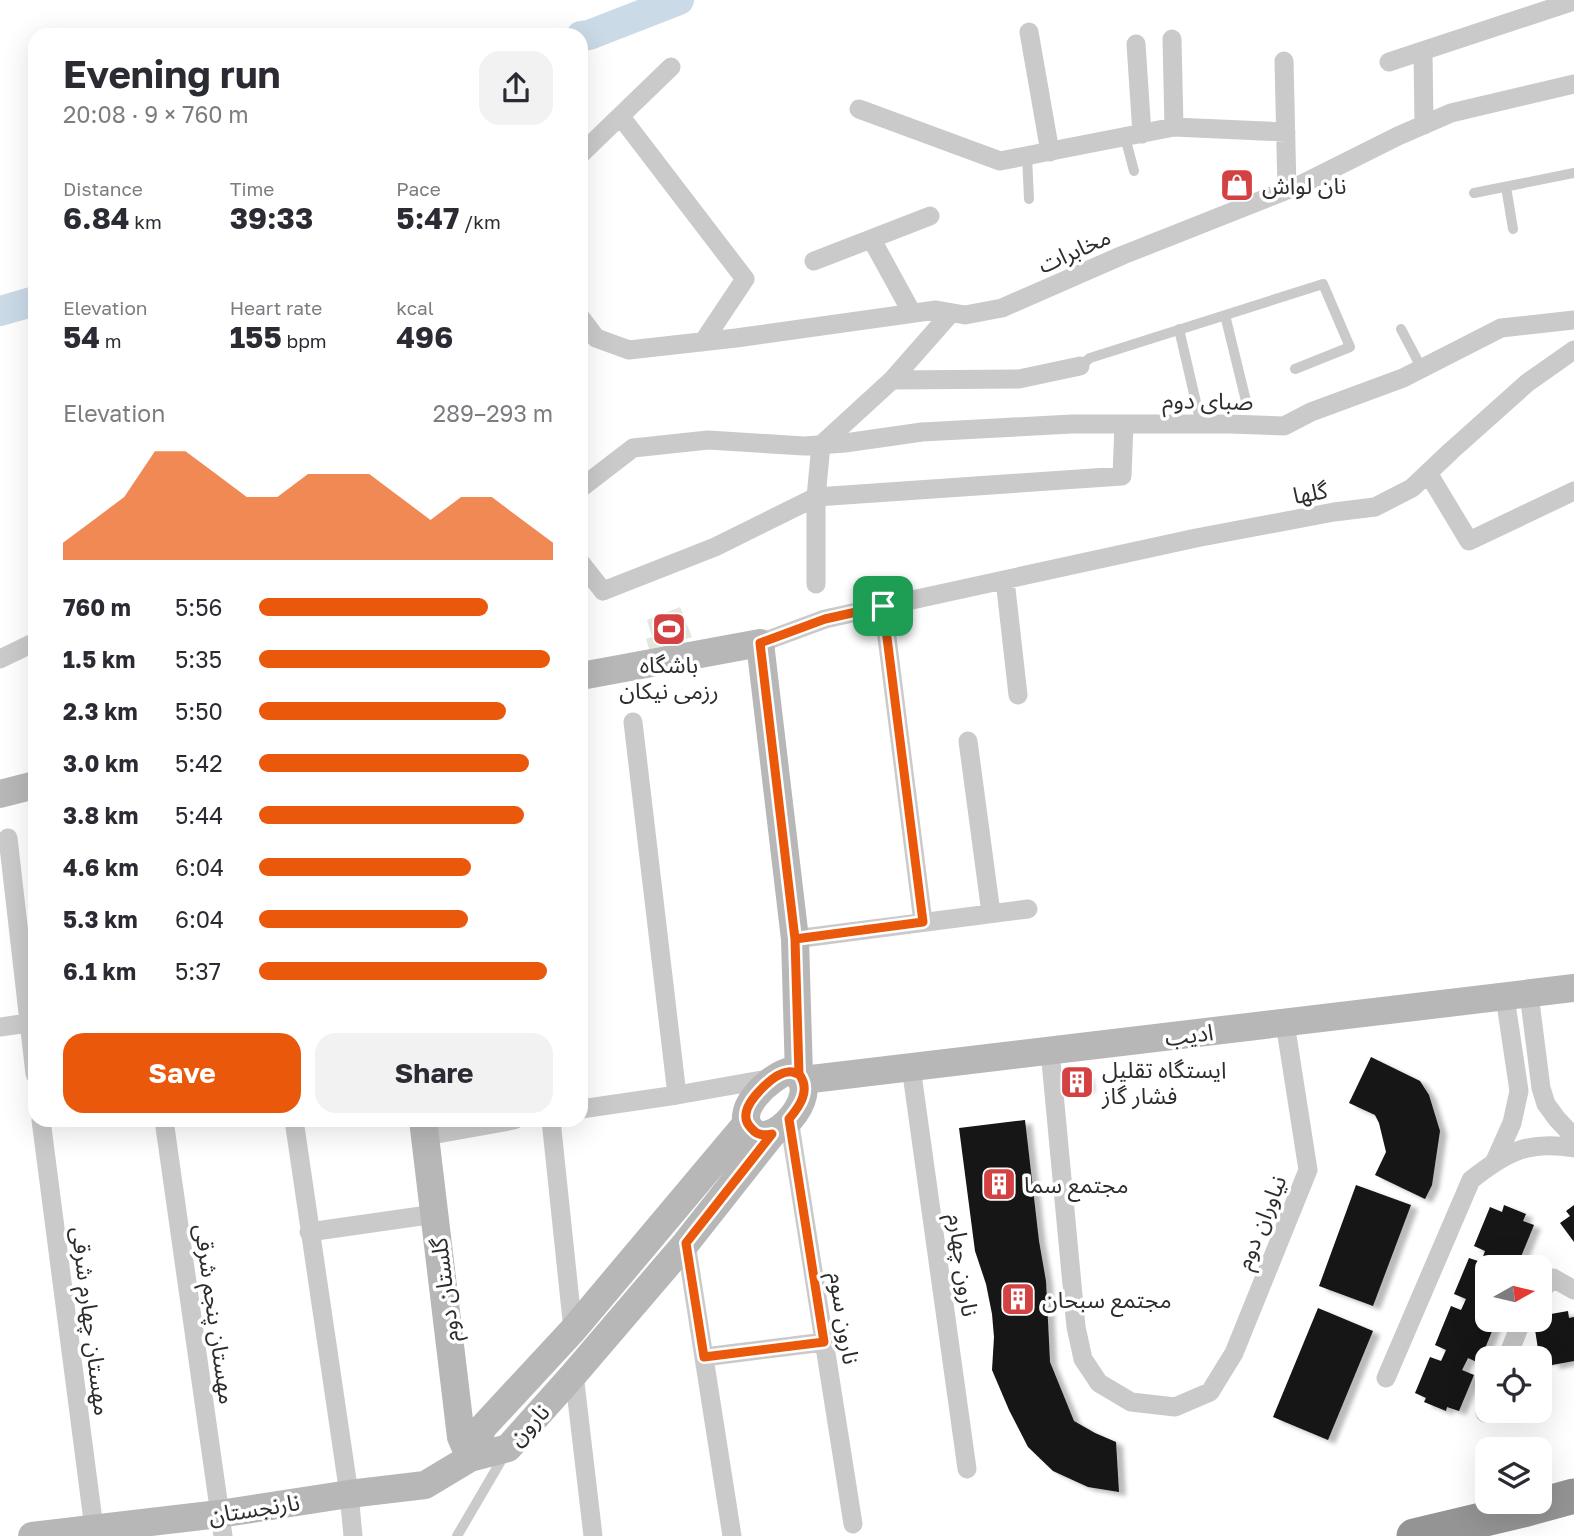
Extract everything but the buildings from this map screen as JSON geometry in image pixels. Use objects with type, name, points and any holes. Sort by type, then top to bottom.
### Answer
[{"type":"highway","points":[[1414,1536],[1574,1496]]},
{"type":"street","points":[[1389,62],[1574,1]]},
{"type":"street","points":[[1029,32],[1050,152]]},
{"type":"street","points":[[1172,39],[1174,127]]},
{"type":"street","points":[[1133,135],[1136,44]]},
{"type":"street","points":[[1423,51],[1424,125]]},
{"type":"street","points":[[1284,61],[1287,190]]},
{"type":"street","points":[[588,148],[671,66]]},
{"type":"street","name":"مخابرات","points":[[588,327],[596,338],[629,350],[936,310],[965,316],[1002,308],[1123,255],[1287,190],[1451,113],[1574,84]]},
{"type":"street","points":[[859,109],[1000,161],[1174,127],[1286,132]]},
{"type":"street","points":[[621,117],[745,279],[703,342]]},
{"type":"street","points":[[814,261],[930,216]]},
{"type":"street","points":[[872,240],[912,313]]},
{"type":"street","points":[[816,584],[816,497],[821,444],[892,380],[951,313]]},
{"type":"street","name":"صبای دوم","points":[[588,483],[633,448],[708,440],[804,446],[922,432],[1072,424],[1284,426],[1311,412],[1403,378],[1501,328],[1574,320]]},
{"type":"street","name":"گلها","points":[[760,643],[825,619],[883,606],[1196,538],[1375,507],[1412,488],[1527,383],[1574,350]]},
{"type":"street","points":[[892,380],[1019,379],[1080,366]]},
{"type":"street","points":[[588,572],[603,591],[715,547],[816,497],[1122,476],[1124,424]]},
{"type":"street","points":[[1428,473],[1469,541],[1574,491]]},
{"type":"street","points":[[1005,580],[1018,695]]},
{"type":"street","points":[[883,606],[923,922]]},
{"type":"street","points":[[588,675],[760,643]]},
{"type":"street","name":"نارون","points":[[760,643],[795,939],[792,1077]]},
{"type":"street","points":[[0,659],[28,645]]},
{"type":"street","points":[[633,722],[677,1095]]},
{"type":"street","points":[[968,741],[991,913]]},
{"type":"street","points":[[0,794],[28,787]]},
{"type":"street","points":[[8,838],[28,991]]},
{"type":"street","points":[[795,939],[1028,909]]},
{"type":"street","name":"ادیب","points":[[792,1077],[911,1067],[1574,988]]},
{"type":"street","points":[[1517,995],[1546,1104],[1574,1138]]},
{"type":"street","points":[[1495,1161],[1512,1123],[1519,1091],[1517,995]]},
{"type":"street","points":[[0,1027],[28,1023]]},
{"type":"street","name":"نیاوران دوم","points":[[1050,1051],[1076,1327],[1083,1359],[1099,1383],[1131,1402],[1175,1407],[1210,1392],[1234,1353],[1308,1170],[1285,1023]]},
{"type":"street","name":"نارون چهارم","points":[[911,1067],[968,1469]]},
{"type":"street","points":[[588,1108],[792,1077]]},
{"type":"street","name":"نارون","points":[[470,1458],[483,1427],[573,1330],[747,1123],[748,1107],[755,1096],[792,1077]]},
{"type":"street","name":"نارون","points":[[470,1458],[508,1448],[686,1243],[799,1108],[805,1088],[792,1077]]},
{"type":"street","points":[[747,1123],[755,1133],[763,1135],[781,1127]]},
{"type":"street","name":"مهستان چهارم شرقی","points":[[42,1127],[95,1533]]},
{"type":"street","name":"مهستان پنجم شرقی","points":[[165,1127],[221,1525]]},
{"type":"street","points":[[295,1127],[353,1536]]},
{"type":"street","points":[[552,1127],[573,1330]]},
{"type":"street","name":"نارون سوم","points":[[781,1127],[824,1342],[853,1524]]},
{"type":"street","name":"گلستان دوم","points":[[425,1128],[461,1437],[470,1458]]},
{"type":"street","points":[[1386,1378],[1471,1180],[1495,1161],[1524,1148],[1555,1145],[1574,1148]]},
{"type":"street","points":[[309,1232],[435,1214]]},
{"type":"street","points":[[686,1243],[732,1536]]},
{"type":"street","points":[[1552,1279],[1574,1290]]},
{"type":"street","points":[[704,1357],[824,1342]]},
{"type":"street","points":[[575,1374],[593,1536]]},
{"type":"street","name":"نارنجستان","points":[[32,1536],[221,1525],[349,1493],[425,1485],[470,1458]]},
{"type":"lane","points":[[1133,135],[1134,171]]},
{"type":"lane","points":[[1027,156],[1029,199]]},
{"type":"lane","points":[[1474,193],[1574,173]]},
{"type":"lane","points":[[1506,187],[1513,229]]},
{"type":"lane","points":[[1080,366],[1090,358],[1323,284],[1350,347],[1296,369]]},
{"type":"lane","points":[[1226,315],[1247,405]]},
{"type":"lane","points":[[1401,329],[1422,369]]},
{"type":"lane","points":[[1179,330],[1201,424]]},
{"type":"lane","points":[[457,1536],[508,1448]]},
{"type":"shaded area","name":"باشگاه رزمی نیکان","points":[[680,607],[692,637],[650,652],[646,639],[652,637],[647,620]]},
{"type":"waterway","points":[[588,35],[679,0]]},
{"type":"waterway","points":[[0,311],[28,303]]},
{"type":"place","name":"نان لواش","points":[[1237,185]]},
{"type":"place","name":"باشگاه رزمی نیکان","points":[[669,629]]},
{"type":"place","name":"ایستگاه تقلیل فشار گاز","points":[[1077,1082]]},
{"type":"place","name":"مجتمع سما","points":[[999,1184]]},
{"type":"place","name":"مجتمع سبحان","points":[[1018,1299]]},
{"type":"route","points":[[883,606],[825,619],[760,643],[795,939],[799,1074],[805,1088],[799,1108],[789,1119],[824,1342],[704,1357],[686,1243],[772,1134],[755,1133],[747,1123],[748,1107],[755,1096],[773,1078],[784,1072],[799,1074],[797,1007],[795,939],[923,922],[883,606]]}]
